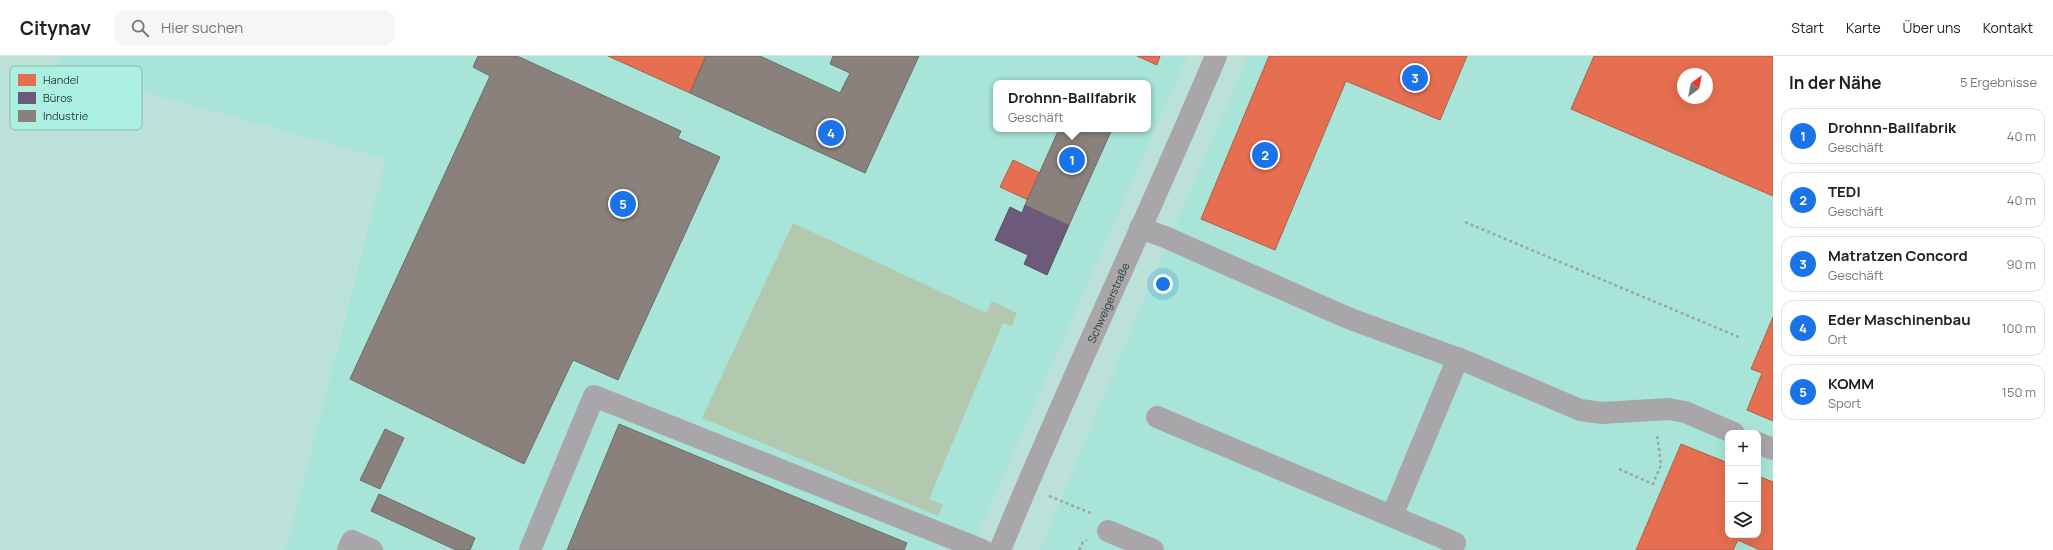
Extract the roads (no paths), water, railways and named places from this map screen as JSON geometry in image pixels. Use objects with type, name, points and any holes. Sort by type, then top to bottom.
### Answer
[{"type":"street","name":"Schweigerstraße","points":[[1000,550],[1029,479],[1181,139],[1216,56]]},
{"type":"street","points":[[1140,228],[1165,237],[1348,318],[1458,358],[1580,410],[1602,413],[1668,409],[1685,412],[1727,430]]},
{"type":"street","points":[[1392,516],[1458,358]]},
{"type":"street","points":[[530,550],[594,396],[982,550]]},
{"type":"street","points":[[1157,416],[1455,543]]},
{"type":"street","points":[[1761,444],[1773,449]]},
{"type":"street","points":[[1108,531],[1153,550]]},
{"type":"street","points":[[348,550],[352,541],[372,550]]},
{"type":"place","name":"Matratzen Concord","points":[[1415,78]]},
{"type":"place","name":"Eder Maschinenbau","points":[[831,133]]},
{"type":"place","name":"TEDI","points":[[1265,155]]},
{"type":"place","name":"Drohnn-Ballfabrik","points":[[1072,160]]},
{"type":"place","name":"KOMM","points":[[623,204]]}]
